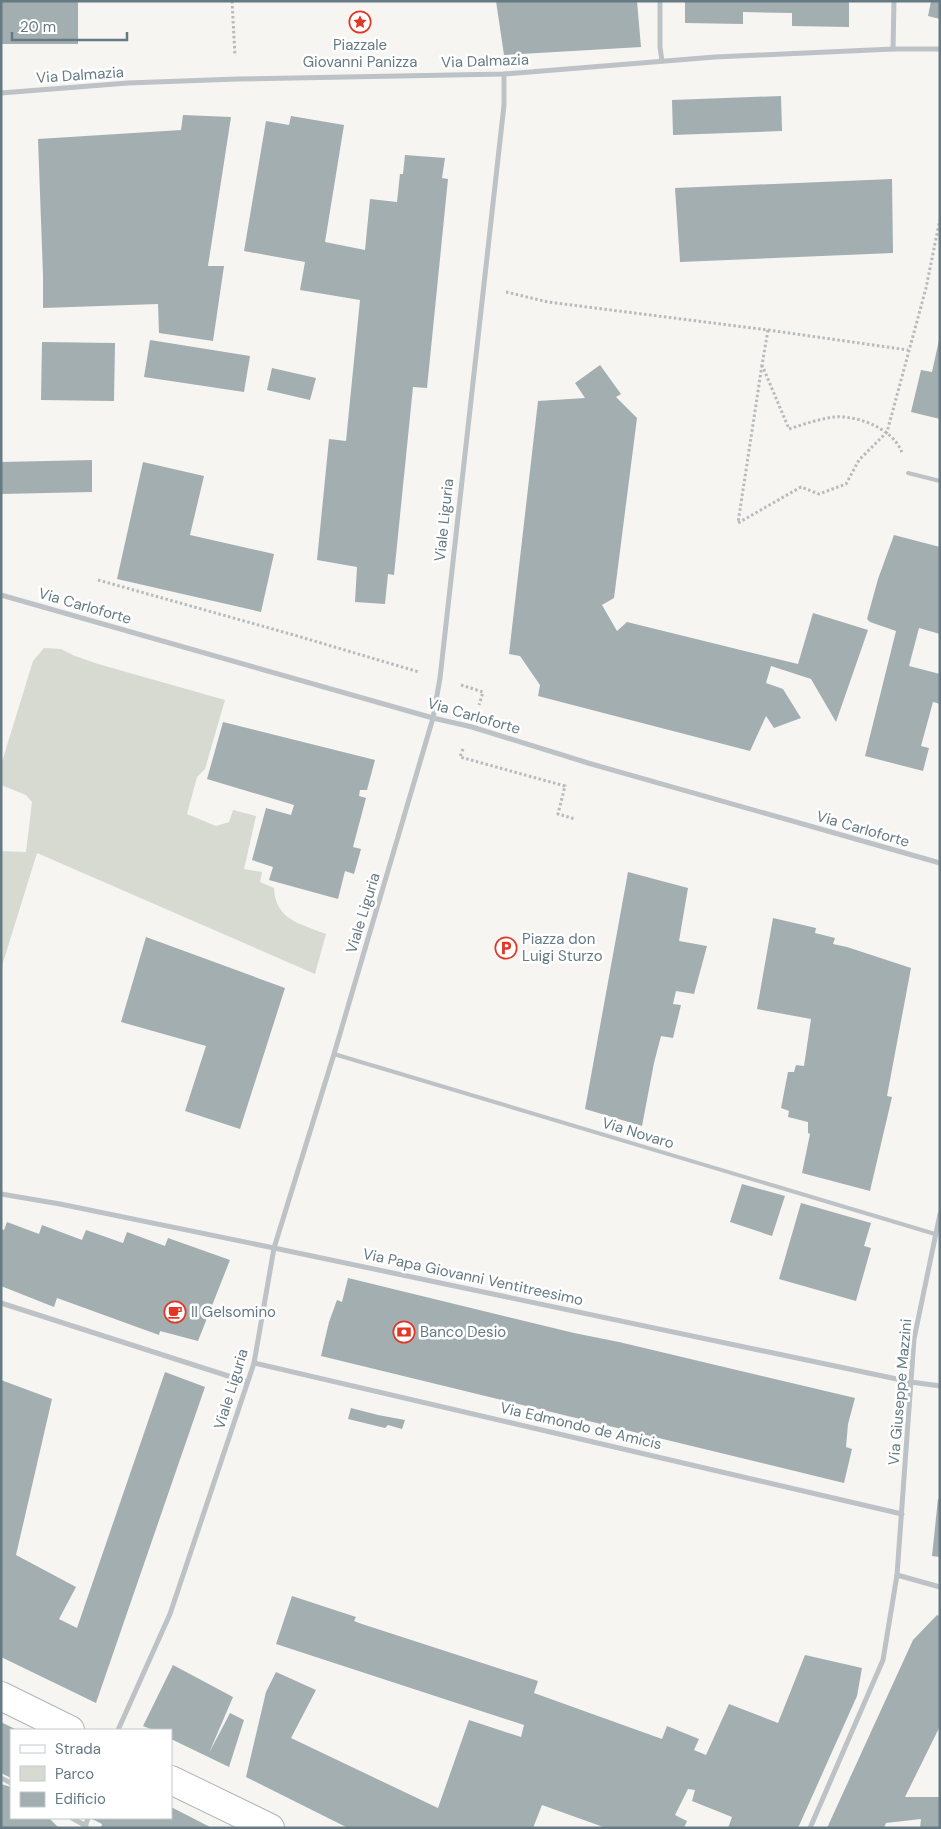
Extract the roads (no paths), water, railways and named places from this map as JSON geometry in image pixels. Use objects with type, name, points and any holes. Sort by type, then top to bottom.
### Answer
[{"type":"main road","points":[[1,1696],[68,1729]]},
{"type":"main road","points":[[172,1780],[270,1828]]},
{"type":"street","points":[[660,1],[660,48],[662,61]]},
{"type":"street","points":[[893,48],[894,1]]},
{"type":"street","name":"Via Dalmazia","points":[[1,93],[128,83],[504,74],[662,61],[893,48],[940,49]]},
{"type":"street","name":"Viale Liguria","points":[[118,1729],[170,1614],[254,1363],[274,1248],[334,1054],[433,718],[441,668],[482,288],[504,105],[504,74]]},
{"type":"street","name":"Via Carloforte","points":[[1,595],[433,718],[472,727],[588,763],[940,863]]},
{"type":"street","name":"Via Papa Giovanni Ventitreesimo","points":[[1,1194],[60,1204],[911,1382],[940,1386]]},
{"type":"street","name":"Via Giuseppe Mazzini","points":[[897,1575],[914,1339],[940,1214]]},
{"type":"street","points":[[1,1303],[248,1382]]},
{"type":"street","name":"Via Edmondo de Amicis","points":[[254,1363],[902,1514]]},
{"type":"street","points":[[810,1828],[884,1660],[897,1575],[940,1587]]},
{"type":"street","points":[[73,1819],[85,1827]]},
{"type":"lane","points":[[908,473],[940,481]]},
{"type":"lane","name":"Via Novaro","points":[[334,1054],[935,1234]]},
{"type":"place","name":"Piazzale Giovanni Panizza","points":[[360,22]]},
{"type":"place","name":"Piazza don Luigi Sturzo","points":[[506,948]]},
{"type":"place","name":"Il Gelsomino","points":[[175,1312]]},
{"type":"place","name":"Banco Desio","points":[[404,1332]]}]
